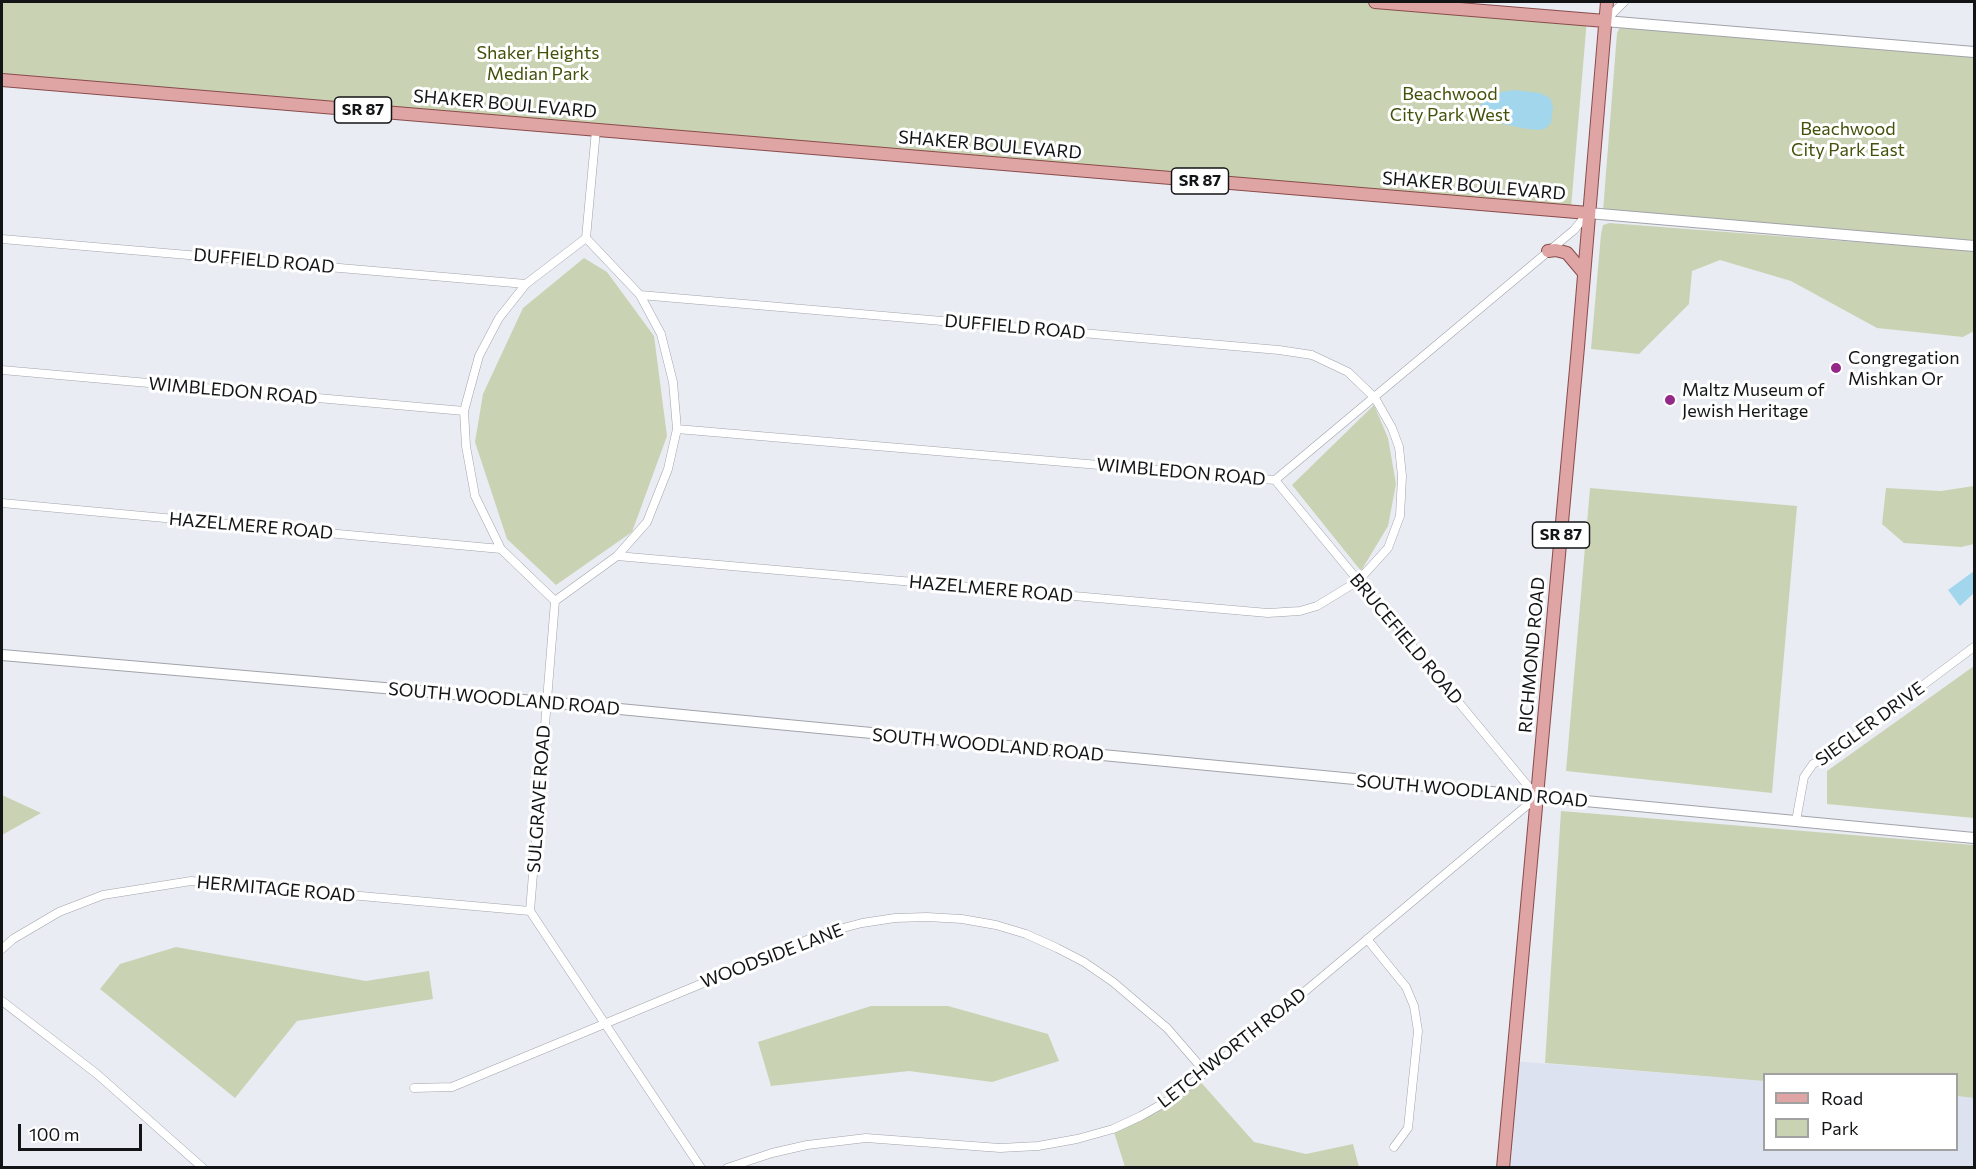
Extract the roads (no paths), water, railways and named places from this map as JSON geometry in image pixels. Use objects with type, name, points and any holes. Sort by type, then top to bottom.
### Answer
[{"type":"main road","points":[[1375,2],[1605,21]]},
{"type":"main road","name":"RICHMOND ROAD","points":[[1503,1167],[1606,2]]},
{"type":"main road","name":"SHAKER BOULEVARD","points":[[2,80],[1588,213]]},
{"type":"main road","points":[[1548,251],[1556,250],[1566,253],[1583,272]]},
{"type":"street","points":[[1605,21],[1624,2]]},
{"type":"street","points":[[1605,21],[1974,52]]},
{"type":"street","points":[[586,238],[640,295],[661,334],[673,382],[677,429],[668,469],[647,522],[617,556],[555,601],[501,549],[476,496],[466,446],[464,411],[479,356],[499,318],[526,284],[586,238],[596,130]]},
{"type":"street","name":"SHAKER BOULEVARD","points":[[1588,213],[1974,246]]},
{"type":"street","name":"WIMBLEDON ROAD","points":[[677,429],[1275,480],[1574,230],[1588,213]]},
{"type":"street","name":"DUFFIELD ROAD","points":[[2,239],[526,284]]},
{"type":"street","name":"DUFFIELD ROAD","points":[[640,295],[1279,350],[1312,355],[1348,372],[1375,398],[1392,428],[1399,447],[1402,476],[1400,516],[1388,548],[1358,581]]},
{"type":"street","name":"WIMBLEDON ROAD","points":[[2,370],[464,411]]},
{"type":"street","name":"BRUCEFIELD ROAD","points":[[1275,480],[1536,797]]},
{"type":"street","name":"HAZELMERE ROAD","points":[[2,503],[501,549]]},
{"type":"street","name":"HAZELMERE ROAD","points":[[617,556],[1268,613],[1300,611],[1317,606],[1358,581]]},
{"type":"street","name":"SULGRAVE ROAD","points":[[530,910],[555,601]]},
{"type":"street","name":"SIEGLER DRIVE","points":[[1796,821],[1804,777],[1813,764],[1974,647]]},
{"type":"street","name":"SOUTH WOODLAND ROAD","points":[[2,655],[546,702],[1974,838]]},
{"type":"street","name":"LETCHWORTH ROAD","points":[[727,1167],[807,1145],[866,1138],[1000,1148],[1038,1146],[1113,1129],[1176,1096],[1206,1073],[1536,797]]},
{"type":"street","name":"HERMITAGE ROAD","points":[[2,949],[13,939],[58,912],[103,895],[191,881],[530,910]]},
{"type":"street","points":[[530,910],[701,1167]]},
{"type":"street","name":"WOODSIDE LANE","points":[[414,1088],[452,1087],[824,933],[862,923],[895,918],[927,917],[962,919],[996,925],[1026,934],[1084,962],[1113,982],[1167,1028],[1206,1073]]},
{"type":"street","points":[[1367,939],[1406,987],[1414,1006],[1418,1031],[1408,1128],[1394,1147]]},
{"type":"street","points":[[2,1002],[97,1074],[203,1167]]},
{"type":"water","points":[[1514,90],[1540,93],[1550,98],[1553,107],[1551,123],[1547,127],[1541,130],[1503,124],[1480,113],[1479,107],[1486,99],[1501,92]]},
{"type":"water","points":[[1974,571],[1974,593],[1960,606],[1948,590]]},
{"type":"place","name":"Congregation Mishkan Or","points":[[1836,368]]},
{"type":"place","name":"Maltz Museum of Jewish Heritage","points":[[1670,400]]},
{"type":"park label","name":"Shaker Heights Median Park","points":[[538,63]]},
{"type":"park label","name":"Beachwood City Park West","points":[[1450,104]]},
{"type":"park label","name":"Beachwood City Park East","points":[[1848,139]]}]
